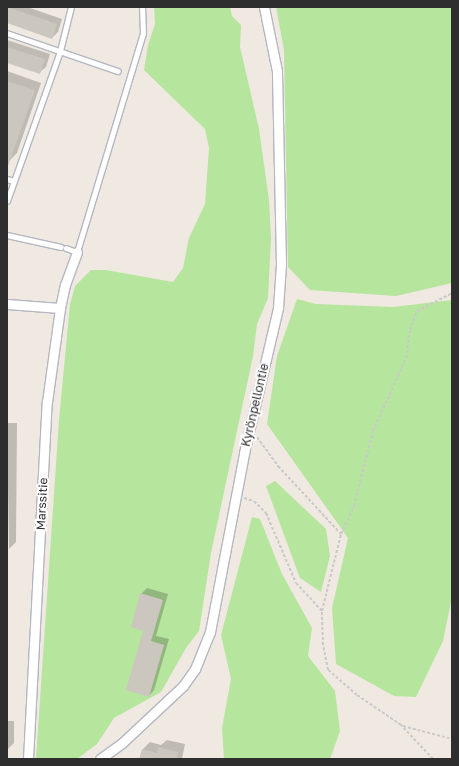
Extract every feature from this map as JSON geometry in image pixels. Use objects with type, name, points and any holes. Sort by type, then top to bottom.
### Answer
[{"type":"street","name":"Kyrönpellontie","points":[[100,759],[122,743],[167,703],[195,669],[210,632],[235,495],[278,308],[281,264],[278,71],[264,7]]},
{"type":"street","name":"Marssitie","points":[[28,759],[47,402],[60,308],[65,285],[77,252]]},
{"type":"street","points":[[7,304],[60,308]]},
{"type":"lane","points":[[7,201],[60,51],[71,7]]},
{"type":"lane","points":[[7,235],[77,252],[143,34],[142,7]]},
{"type":"lane","points":[[7,33],[118,71]]},
{"type":"lane","points":[[7,179],[14,181]]},
{"type":"path","points":[[433,759],[401,725],[357,695],[328,670],[323,645],[322,611],[341,534],[354,506],[373,431],[406,358],[410,330],[417,311],[452,293]]},
{"type":"path","points":[[249,430],[263,442],[278,466],[341,534]]},
{"type":"path","points":[[235,495],[254,501],[266,513],[296,584],[322,611]]},
{"type":"path","points":[[401,725],[452,739]]},
{"type":"green space","points":[[154,7],[230,7],[232,16],[241,25],[240,47],[259,129],[269,200],[271,238],[268,298],[257,324],[253,356],[211,553],[199,631],[186,648],[161,692],[114,718],[97,744],[77,759],[36,759],[59,420],[70,304],[75,286],[91,270],[106,270],[173,282],[183,268],[189,238],[205,204],[209,148],[205,129],[144,70],[148,45],[155,24]]},
{"type":"green space","points":[[276,7],[452,7],[452,283],[396,296],[310,290],[288,267],[284,50]]},
{"type":"green space","points":[[297,299],[316,304],[393,307],[452,300],[452,597],[443,641],[416,697],[394,696],[336,664],[332,608],[348,538],[267,424],[277,356]]},
{"type":"green space","points":[[275,481],[326,529],[330,556],[321,592],[300,578],[266,486]]},
{"type":"green space","points":[[252,517],[260,519],[282,574],[312,628],[308,656],[335,691],[340,731],[330,759],[224,759],[222,728],[231,679],[221,635]]},
{"type":"building","points":[[7,7],[57,24],[52,39],[7,23]]},
{"type":"building","points":[[7,47],[45,59],[40,74],[7,63]]},
{"type":"building","points":[[7,81],[35,90],[8,166],[7,165]]},
{"type":"building","points":[[140,593],[163,600],[151,641],[164,645],[149,697],[126,690],[143,631],[131,627]]},
{"type":"building","points":[[158,747],[178,752],[177,759],[139,759],[142,749],[157,753]]}]
